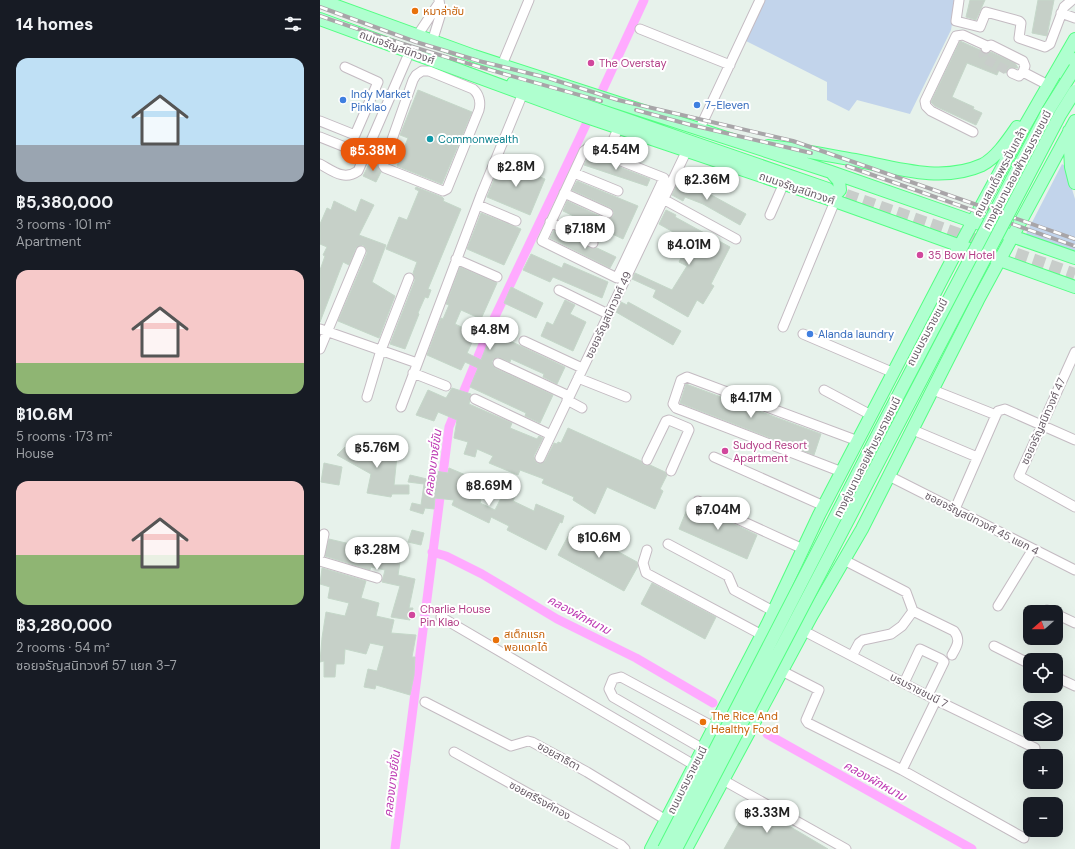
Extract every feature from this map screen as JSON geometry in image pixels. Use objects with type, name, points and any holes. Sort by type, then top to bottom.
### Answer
[{"type":"main road","name":"ถนนจรัญสนิทวงศ์","points":[[320,0],[343,4],[432,42],[831,172],[1075,258]]},
{"type":"main road","name":"ถนนจรัญสนิทวงศ์","points":[[320,20],[410,52],[448,72],[474,75],[526,90],[600,115],[825,193],[835,201],[1075,287]]},
{"type":"main road","name":"ถนนสมเด็จพระปิ่นเกล้า","points":[[973,222],[1023,129],[1075,39]]},
{"type":"main road","name":"ถนนจรัญสนิทวงศ์","points":[[474,56],[526,90]]},
{"type":"main road","name":"ถนนบรมราชชนนี","points":[[775,607],[827,526],[875,431],[1045,109],[1075,59]]},
{"type":"main road","name":"ทางคู่ขนานลอยฟ้าบรมราชชนนี","points":[[664,849],[894,404],[1048,111],[1075,68]]},
{"type":"main road","points":[[745,144],[799,150],[920,172],[957,172],[984,164],[996,153],[1007,142],[1048,85]]},
{"type":"main road","name":"ทางคู่ขนานลอยฟ้าบรมราชชนนี","points":[[676,849],[1060,115],[1075,91]]},
{"type":"main road","name":"ถนนบรมราชชนนี","points":[[812,615],[839,543],[894,441],[1071,127],[1075,101]]},
{"type":"main road","name":"ถนนจรัญสนิทวงศ์","points":[[600,115],[619,126],[687,150],[784,183],[825,193]]},
{"type":"main road","points":[[1000,260],[1071,127]]},
{"type":"main road","points":[[1071,127],[1071,167],[1075,183]]},
{"type":"main road","points":[[1023,129],[1023,143],[1028,152],[1036,156],[1046,157],[1057,152]]},
{"type":"main road","points":[[825,193],[834,196],[840,190],[839,181],[831,172]]},
{"type":"main road","name":"ถนนบรมราชชนนี","points":[[651,849],[762,634],[824,506],[973,222]]},
{"type":"main road","name":"ถนนบรมราชชนนี","points":[[686,849],[889,476],[979,298],[1000,260]]},
{"type":"main road","points":[[942,280],[951,272],[965,271],[974,275],[979,286],[979,298]]},
{"type":"main road","points":[[916,331],[924,324],[938,322],[947,327],[953,337],[954,349]]},
{"type":"street","points":[[502,64],[529,0]]},
{"type":"street","points":[[700,130],[760,0]]},
{"type":"street","points":[[959,0],[955,19],[956,21],[980,27],[986,12],[1019,21],[1021,23],[1018,38],[1045,47],[1050,44],[1065,4],[1072,0]]},
{"type":"street","points":[[417,36],[439,1]]},
{"type":"street","points":[[432,42],[440,16],[439,1]]},
{"type":"street","points":[[1061,12],[1075,18]]},
{"type":"street","points":[[640,29],[730,65]]},
{"type":"street","points":[[973,132],[931,111],[926,106],[925,101],[956,36],[963,35],[987,47],[991,45],[1022,61],[1024,65],[1023,72],[1018,76],[1012,73]]},
{"type":"street","points":[[320,164],[345,177],[358,171],[410,52]]},
{"type":"street","points":[[320,121],[355,135],[378,82],[345,66]]},
{"type":"street","points":[[426,71],[448,72],[475,90],[480,105],[447,189],[442,192],[385,168],[383,165],[416,75],[426,71]]},
{"type":"street","points":[[1023,72],[1048,85]]},
{"type":"street","points":[[401,407],[456,259],[526,90]]},
{"type":"street","points":[[607,155],[619,126]]},
{"type":"street","points":[[320,137],[365,155]]},
{"type":"street","points":[[586,149],[607,155],[664,178],[618,277],[615,278],[543,243],[542,240],[574,173],[586,149]]},
{"type":"street","name":"ซอยจรัญสนิทวงศ์ 49","points":[[540,458],[687,150]]},
{"type":"street","points":[[574,173],[618,191]]},
{"type":"street","points":[[770,215],[784,183]]},
{"type":"street","points":[[564,193],[608,214]]},
{"type":"street","points":[[663,199],[736,239]]},
{"type":"street","points":[[783,327],[835,201]]},
{"type":"street","points":[[478,205],[516,221]]},
{"type":"street","points":[[550,222],[593,243]]},
{"type":"street","points":[[320,349],[323,330],[361,252]]},
{"type":"street","points":[[456,259],[497,277]]},
{"type":"street","points":[[367,397],[381,350],[409,278]]},
{"type":"street","points":[[559,290],[608,314]]},
{"type":"street","points":[[323,330],[417,363]]},
{"type":"street","points":[[803,334],[894,373]]},
{"type":"street","points":[[524,341],[582,368]]},
{"type":"street","name":"ซอยจรัญสนิทวงศ์ 47","points":[[1075,352],[1019,477],[1075,507]]},
{"type":"street","points":[[498,363],[568,398],[582,408]]},
{"type":"street","points":[[413,373],[446,386]]},
{"type":"street","points":[[578,378],[626,397]]},
{"type":"street","points":[[842,472],[676,408],[673,404],[681,380],[687,378],[858,441]]},
{"type":"street","points":[[824,390],[871,415]]},
{"type":"street","points":[[933,390],[996,415]]},
{"type":"street","points":[[475,399],[551,435]]},
{"type":"street","points":[[955,509],[998,411],[1005,409],[1042,424],[1075,440]]},
{"type":"street","points":[[647,460],[666,421],[669,420],[688,428],[689,430],[671,471]]},
{"type":"street","points":[[912,430],[977,457]]},
{"type":"street","points":[[714,457],[824,506]]},
{"type":"street","name":"ซอยจรัญสนิทวงศ์ 45 แยก 4","points":[[889,476],[1075,570]]},
{"type":"street","points":[[698,501],[803,549]]},
{"type":"street","points":[[320,554],[324,534]]},
{"type":"street","points":[[668,544],[729,576],[734,590],[775,607]]},
{"type":"street","points":[[998,606],[1033,549]]},
{"type":"street","points":[[647,550],[643,563],[646,573],[762,634]]},
{"type":"street","points":[[844,560],[906,592],[913,611],[954,631],[958,637],[958,643],[952,655]]},
{"type":"street","points":[[320,562],[377,578]]},
{"type":"street","points":[[852,656],[859,643],[863,640],[891,634],[902,626],[913,611]]},
{"type":"street","points":[[441,617],[694,765]]},
{"type":"street","points":[[1063,617],[1075,623]]},
{"type":"street","name":"บรมราชชนนี 7","points":[[804,631],[932,698],[1035,748]]},
{"type":"street","points":[[994,646],[1023,660]]},
{"type":"street","points":[[902,770],[932,698],[944,663],[941,659],[920,649],[904,683]]},
{"type":"street","points":[[782,671],[819,690],[806,720],[808,723],[902,770],[1024,838]]},
{"type":"street","points":[[703,749],[614,697],[609,689],[613,679],[621,677],[714,727]]},
{"type":"street","points":[[1063,680],[1075,686]]},
{"type":"street","name":"ซอยสาธิตา","points":[[425,702],[511,746],[528,741],[532,742],[587,772],[666,820]]},
{"type":"street","name":"ซอยศรีรงค์ทอง","points":[[454,752],[621,845],[625,849]]},
{"type":"street","points":[[722,782],[811,833]]},
{"type":"street","points":[[722,782],[846,849]]},
{"type":"shaded area","points":[[765,0],[956,0],[951,30],[910,114],[857,100],[849,111],[827,100],[827,82],[746,41]]},
{"type":"shaded area","points":[[1062,164],[1065,166],[1075,199],[1075,254],[1025,236]]},
{"type":"building","points":[[970,0],[985,0],[976,20],[966,17]]},
{"type":"building","points":[[1038,0],[1054,0],[1047,36],[1032,33]]},
{"type":"building","points":[[960,41],[984,53],[991,52],[1015,63],[1018,68],[1009,68],[1006,73],[999,70],[997,75],[967,63],[952,97],[974,107],[973,109],[982,113],[976,125],[935,106],[931,102]]},
{"type":"building","name":"Commonwealth","points":[[418,90],[472,112],[442,184],[397,166],[408,138],[400,135]]},
{"type":"building","points":[[589,155],[650,179],[647,186],[584,165]]},
{"type":"building","points":[[502,160],[545,179],[530,215],[487,197]]},
{"type":"building","points":[[370,162],[377,165],[381,172],[376,182],[363,176]]},
{"type":"building","points":[[680,178],[746,214],[740,225],[703,204],[685,197],[683,201],[672,195]]},
{"type":"building","points":[[577,181],[638,206],[623,239],[563,211],[567,201],[606,219],[613,216],[614,212],[611,208],[572,190]]},
{"type":"building","points":[[416,187],[442,197],[444,199],[443,201],[461,209],[428,289],[431,290],[428,298],[425,297],[405,349],[390,344],[415,280],[413,273],[417,262],[386,249],[399,217],[407,220],[419,191],[415,189]]},
{"type":"building","points":[[361,199],[374,205],[359,235],[386,245],[372,282],[395,296],[379,338],[338,321],[367,253],[366,248],[363,245],[356,248],[349,265],[343,262],[320,322],[320,270],[325,256],[323,255],[327,247],[320,244],[320,224],[327,208],[331,210],[334,201],[356,212]]},
{"type":"building","points":[[666,210],[676,215],[675,217],[730,247],[711,284],[714,286],[703,304],[697,300],[688,317],[653,297],[656,290],[632,279],[635,273],[672,290],[687,266],[679,262],[681,258],[667,251],[675,233],[659,224]]},
{"type":"building","points":[[481,213],[521,229],[504,265],[467,249]]},
{"type":"building","points":[[554,230],[590,248],[597,248],[616,257],[610,268],[550,238]]},
{"type":"building","points":[[531,254],[562,268],[564,263],[608,282],[602,298],[553,277],[550,282],[523,270]]},
{"type":"building","points":[[460,267],[497,283],[481,319],[461,310],[455,324],[476,334],[467,353],[481,360],[490,337],[504,343],[506,339],[565,367],[557,384],[543,377],[544,374],[511,359],[510,362],[497,357],[492,361],[495,368],[553,395],[540,423],[525,416],[526,413],[470,387],[478,368],[465,362],[461,370],[427,355],[441,318],[443,319],[449,305],[446,304]]},
{"type":"building","points":[[511,287],[543,303],[536,318],[504,303]]},
{"type":"building","points":[[565,300],[575,305],[570,314],[586,322],[573,351],[541,336],[547,322],[553,325]]},
{"type":"building","points":[[621,302],[627,305],[628,302],[681,331],[673,345],[616,312]]},
{"type":"building","points":[[686,384],[821,434],[814,455],[680,403]]},
{"type":"building","points":[[452,388],[471,394],[469,404],[512,423],[510,428],[537,439],[539,436],[543,438],[534,456],[535,461],[538,464],[545,461],[554,443],[561,443],[568,428],[641,461],[645,466],[650,465],[665,472],[667,475],[660,489],[663,491],[655,509],[607,487],[595,514],[573,500],[574,497],[542,483],[544,479],[520,470],[518,475],[489,463],[493,456],[477,449],[475,457],[464,454],[468,442],[454,438],[457,420],[438,412],[434,421],[416,415],[428,390],[446,398]]},
{"type":"building","points":[[353,445],[376,451],[376,445],[384,446],[384,452],[397,456],[394,485],[409,485],[409,494],[392,494],[391,497],[367,493],[371,474],[337,455],[345,447],[352,454]]},
{"type":"building","points":[[324,463],[342,467],[339,485],[321,482]]},
{"type":"building","points":[[449,468],[468,476],[463,491],[481,500],[480,503],[495,510],[505,490],[516,495],[513,501],[534,511],[536,504],[564,516],[562,523],[560,522],[546,550],[507,530],[509,526],[491,517],[489,523],[452,505],[454,500],[435,498],[434,509],[425,508],[423,514],[410,510],[412,503],[421,505],[424,484],[408,482],[410,475],[427,479],[428,470],[448,473]]},
{"type":"building","points":[[690,502],[757,535],[747,559],[679,529]]},
{"type":"building","points":[[573,527],[637,562],[638,566],[624,591],[558,555]]},
{"type":"building","points":[[412,530],[424,533],[421,545],[408,542]]},
{"type":"building","points":[[329,539],[401,556],[398,575],[415,579],[409,608],[413,608],[410,620],[391,617],[400,586],[382,582],[385,570],[371,567],[370,570],[325,556]]},
{"type":"building","points":[[322,568],[366,581],[361,598],[379,603],[376,616],[394,620],[391,633],[416,635],[412,657],[415,657],[414,675],[410,695],[376,685],[375,689],[364,687],[368,669],[377,671],[384,646],[370,643],[366,654],[345,649],[344,664],[336,664],[335,677],[324,677],[324,661],[320,662],[326,612],[345,616],[349,603],[328,598],[330,587],[320,584]]},
{"type":"building","points":[[652,583],[716,617],[705,639],[641,604]]},
{"type":"building","points":[[750,803],[828,849],[724,849]]},
{"type":"waterway","name":"คลองบางยี่ขัน","points":[[597,102],[644,0]]},
{"type":"waterway","name":"คลองบางยี่ขัน","points":[[395,849],[449,427],[491,325],[591,114]]},
{"type":"waterway","name":"คลองผักหนาม","points":[[432,552],[446,556],[482,574],[557,619],[636,658],[713,703]]},
{"type":"waterway","name":"คลองผักหนาม","points":[[767,734],[972,849]]},
{"type":"tunnel","points":[[986,48],[983,55],[985,59],[1012,73]]},
{"type":"tunnel","points":[[829,189],[1075,274]]},
{"type":"railway","points":[[320,7],[416,42],[479,61],[548,78],[618,100],[793,141],[1075,239]]},
{"type":"railway","points":[[320,16],[425,51],[601,101]]},
{"type":"railway","points":[[636,110],[691,125],[811,153]]},
{"type":"railway","points":[[847,166],[1075,246]]},
{"type":"place","name":"หมาล่าฮับ","points":[[415,11]]},
{"type":"place","name":"The Overstay","points":[[591,63]]},
{"type":"place","name":"Indy Market Pinklao","points":[[343,100]]},
{"type":"place","name":"7-Eleven","points":[[697,105]]},
{"type":"place","name":"Commonwealth","points":[[430,139]]},
{"type":"place","name":"35 Bow Hotel","points":[[920,255]]},
{"type":"place","name":"Alanda laundry","points":[[810,334]]},
{"type":"place","name":"Sudyod Resort Apartment","points":[[725,451]]},
{"type":"place","name":"Charlie House Pin Klao","points":[[412,615]]},
{"type":"place","name":"สเต็กแรก พอแดกได้","points":[[496,640]]},
{"type":"place","name":"The Rice And Healthy Food","points":[[703,722]]}]
